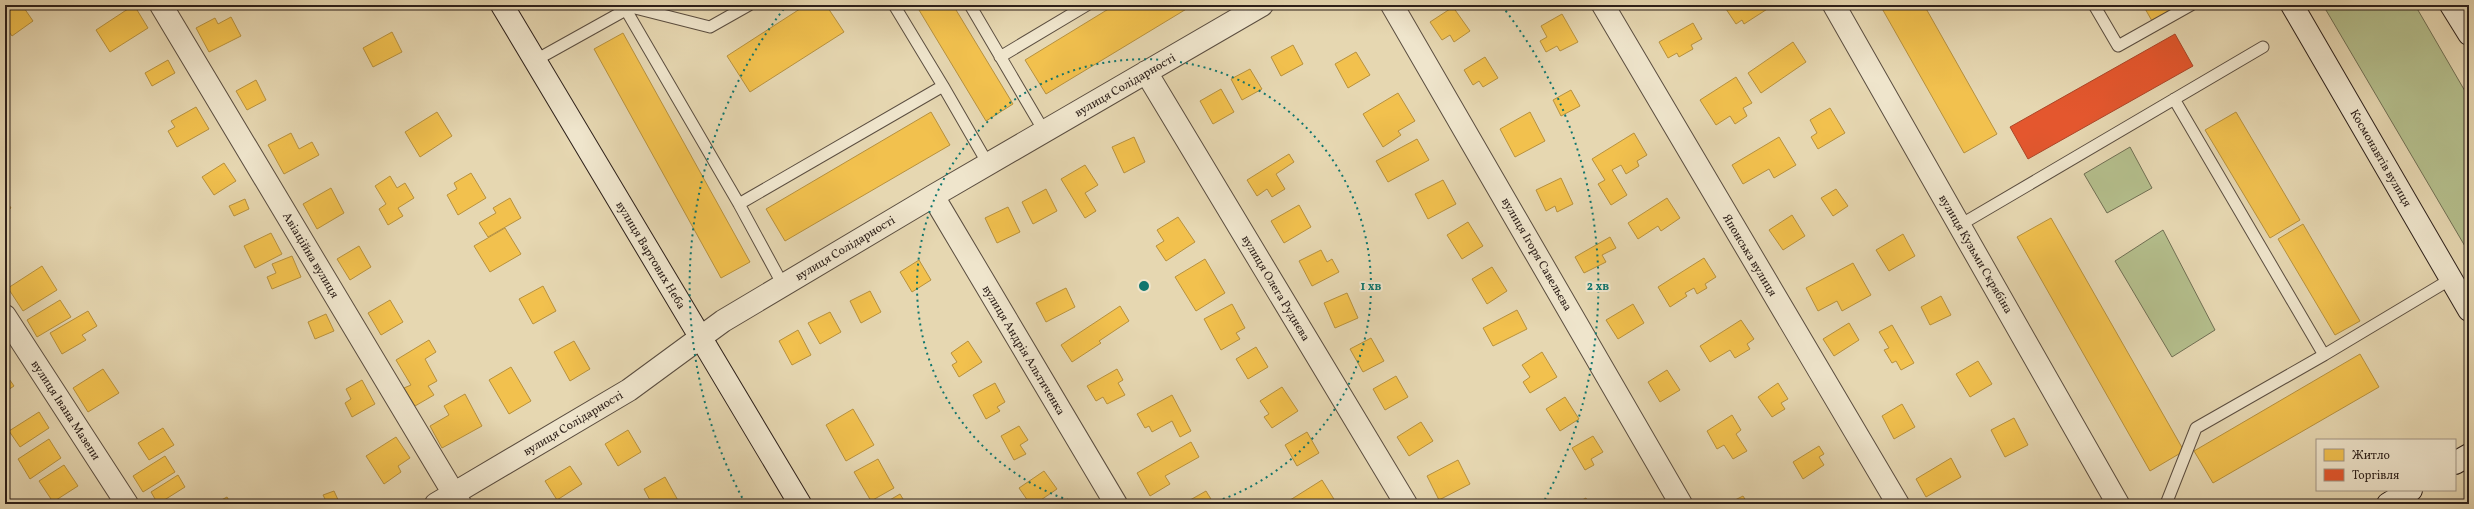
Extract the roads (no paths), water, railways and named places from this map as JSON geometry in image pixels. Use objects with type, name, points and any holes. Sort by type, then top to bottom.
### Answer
[{"type":"street","name":"Авіаційна вулиця","points":[[161,5],[450,500]]},
{"type":"street","name":"вулиця Вартових Неба","points":[[502,5],[534,61],[800,504]]},
{"type":"street","name":"вулиця Солідарності","points":[[450,500],[629,390],[700,336],[783,285],[1044,131],[1262,5]]},
{"type":"street","name":"вулиця Ігоря Савельєва","points":[[1392,5],[1681,504]]},
{"type":"street","name":"Японська вулиця","points":[[1603,5],[1898,504]]},
{"type":"street","name":"вулиця Кузьми Скрябіна","points":[[1834,5],[2118,504]]},
{"type":"street","name":"Космонавтів вулиця","points":[[2292,5],[2469,310]]},
{"type":"street","points":[[2452,5],[2469,34]]},
{"type":"street","name":"вулиця Олега Руднєва","points":[[1146,72],[1406,504]]},
{"type":"street","name":"вулиця Андрія Альтиченка","points":[[933,196],[1116,504]]},
{"type":"street","name":"вулиця Івана Мазепи","points":[[5,316],[127,504]]},
{"type":"street","points":[[2456,462],[2469,455]]},
{"type":"street","points":[[2388,504],[2409,491]]},
{"type":"lane","points":[[534,61],[631,7],[653,9],[710,27],[749,5]]},
{"type":"lane","points":[[894,5],[988,164]]},
{"type":"lane","points":[[970,5],[1044,131]]},
{"type":"lane","points":[[1000,57],[1086,5]]},
{"type":"lane","points":[[2094,5],[2118,46],[2191,5]]},
{"type":"lane","points":[[626,10],[739,204],[783,285]]},
{"type":"lane","points":[[1960,225],[2263,47]]},
{"type":"lane","points":[[739,204],[943,86]]},
{"type":"lane","points":[[2174,99],[2324,355]]},
{"type":"lane","points":[[2166,504],[2196,428],[2324,355],[2451,279]]}]
